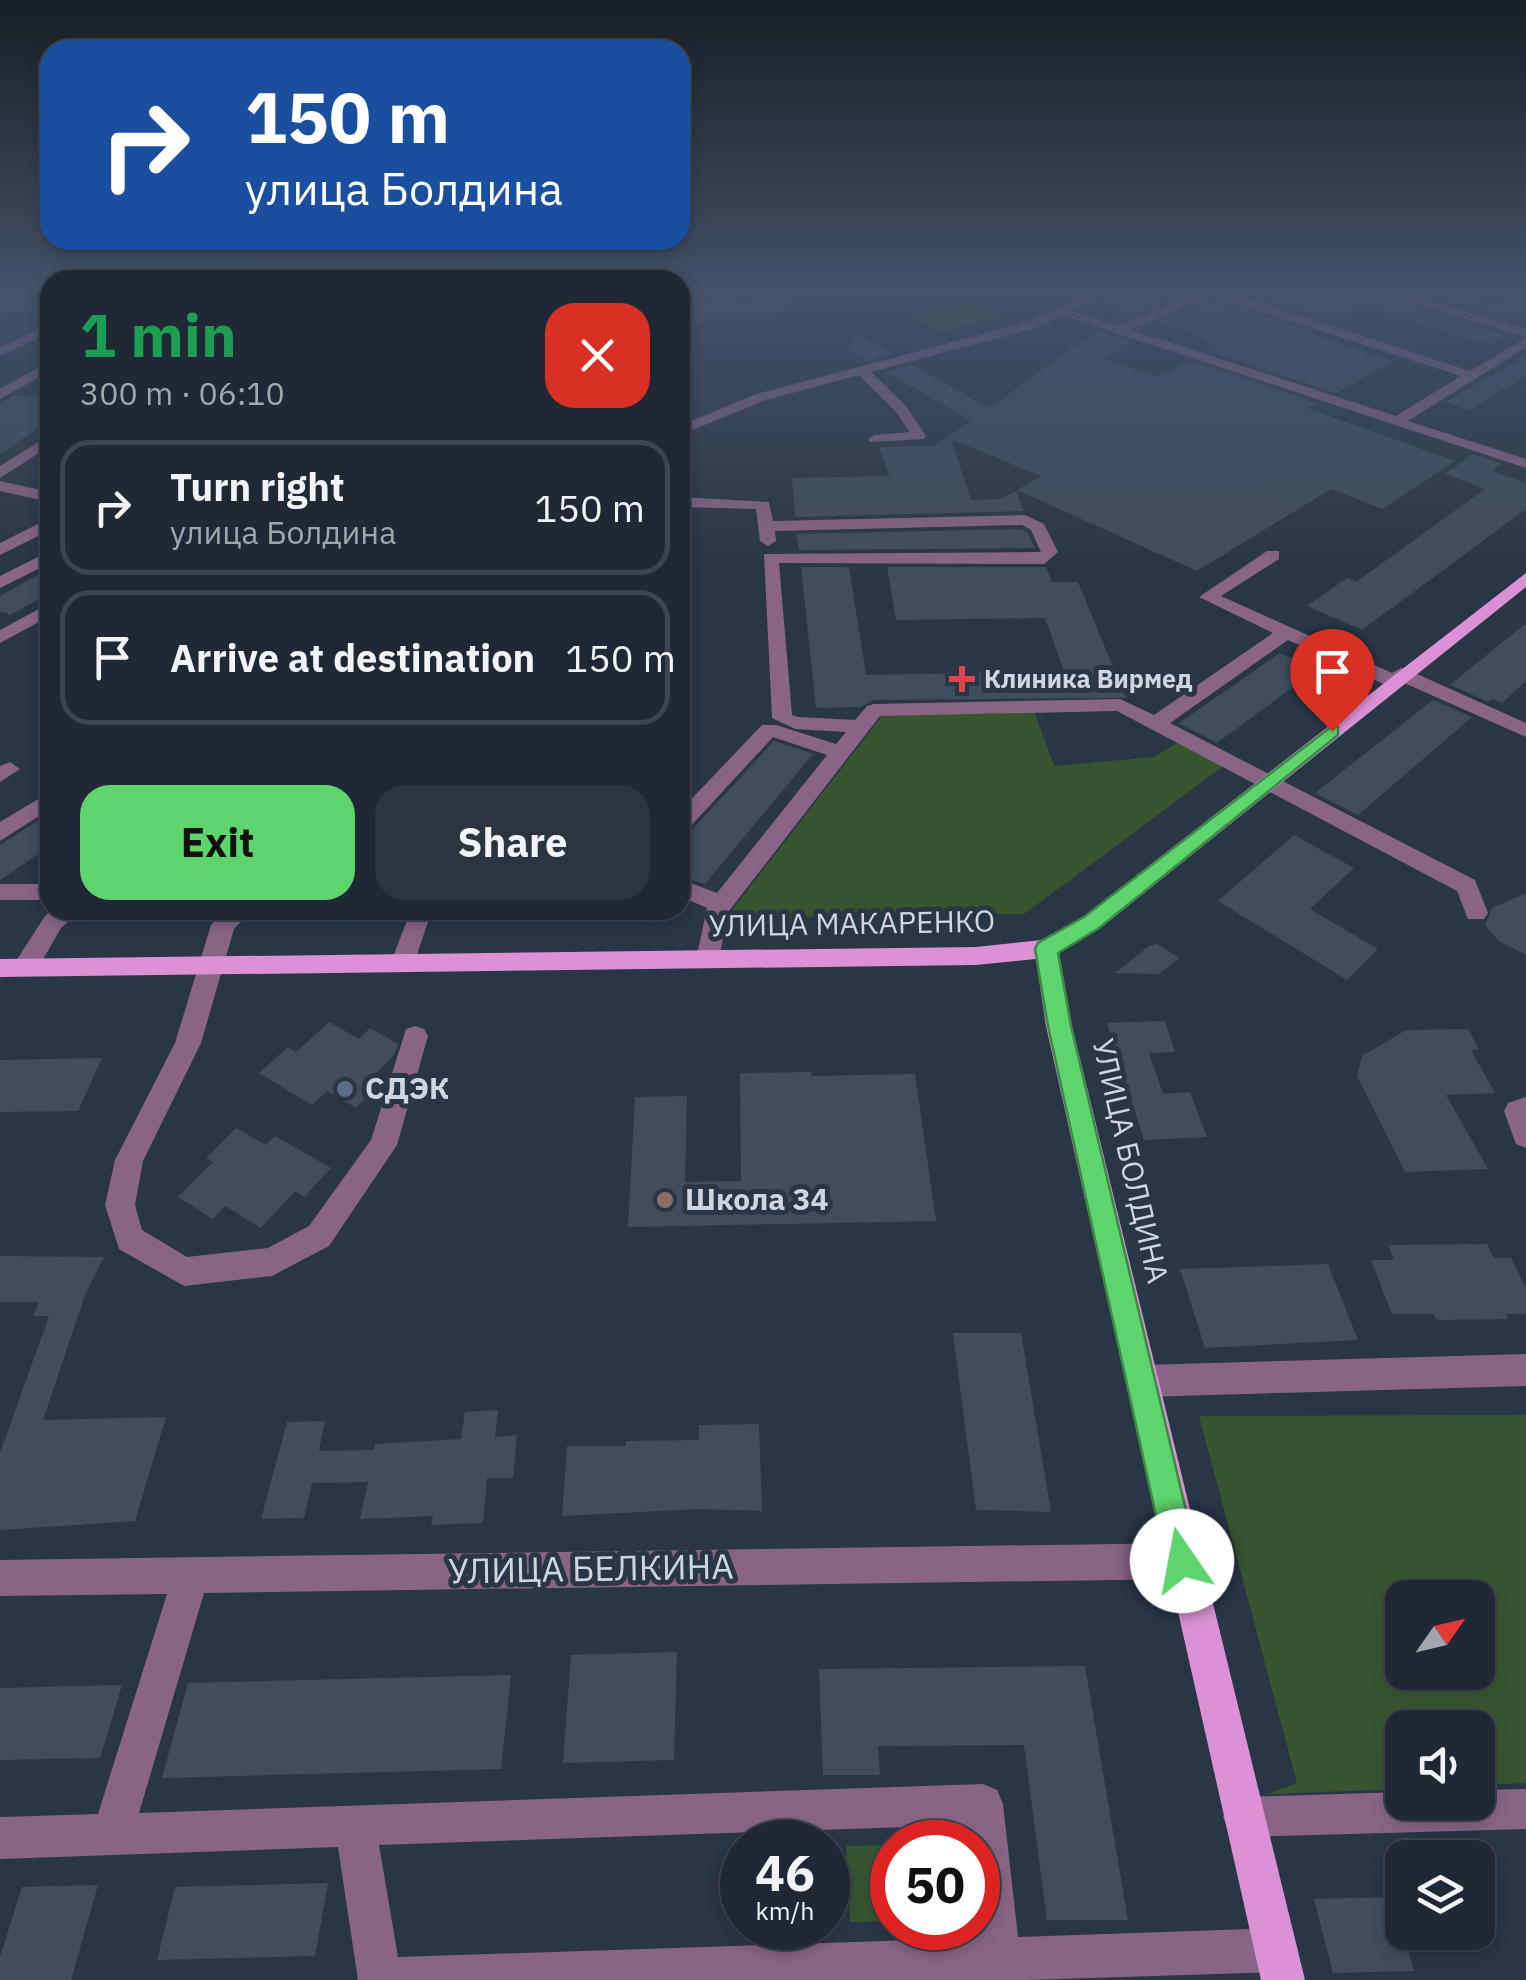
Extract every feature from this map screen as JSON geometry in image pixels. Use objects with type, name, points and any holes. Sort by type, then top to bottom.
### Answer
[{"type":"main road","points":[[1046,949],[1092,923],[1526,578]]},
{"type":"main road","name":"УЛИЦА МАКАРЕНКО","points":[[13,968],[976,956],[1046,949]]},
{"type":"main road","name":"УЛИЦА БОЛДИНА","points":[[1046,949],[1060,1026],[1182,1561],[1280,1965]]},
{"type":"street","points":[[0,394],[22,381]]},
{"type":"street","points":[[690,427],[761,397],[822,381]]},
{"type":"street","points":[[872,381],[898,402],[919,436],[875,439]]},
{"type":"street","points":[[1281,381],[1526,464]]},
{"type":"street","points":[[1398,420],[1461,381]]},
{"type":"street","points":[[0,473],[40,445]]},
{"type":"street","points":[[0,486],[40,495]]},
{"type":"street","points":[[690,502],[763,505],[782,718],[795,723],[860,727]]},
{"type":"street","points":[[766,526],[1024,520],[1038,527],[1050,552],[1044,558],[770,558]]},
{"type":"street","points":[[0,550],[40,528]]},
{"type":"street","points":[[1273,555],[1208,597],[1526,730]]},
{"type":"street","points":[[0,583],[40,561]]},
{"type":"street","points":[[0,638],[40,614]]},
{"type":"street","points":[[1156,724],[1288,632]]},
{"type":"street","points":[[708,960],[722,904],[874,710],[1120,705],[1467,886],[1476,913]]},
{"type":"street","points":[[690,813],[769,728],[840,752]]},
{"type":"street","points":[[0,833],[40,806]]},
{"type":"street","points":[[690,891],[722,904]]},
{"type":"street","points":[[0,892],[40,892]]},
{"type":"street","points":[[13,968],[56,920]]},
{"type":"street","points":[[229,920],[223,925],[188,1043],[130,1160],[120,1204],[130,1239],[184,1272],[272,1262],[320,1236],[383,1145],[415,1036]]},
{"type":"street","points":[[403,962],[417,920]]},
{"type":"street","points":[[1526,1109],[1518,1110],[1526,1136]]},
{"type":"street","points":[[1143,1381],[1526,1370]]},
{"type":"street","name":"УЛИЦА БЕЛКИНА","points":[[0,1578],[1182,1561]]},
{"type":"street","points":[[112,1834],[191,1575]]},
{"type":"street","points":[[0,1838],[983,1804],[999,1959]]},
{"type":"street","points":[[1243,1817],[1526,1810]]},
{"type":"street","points":[[356,1826],[380,1979],[925,1970],[999,1959],[1280,1965]]},
{"type":"green space","points":[[1034,711],[1054,766],[1154,757],[1179,742],[1225,765],[1024,914],[726,918],[885,712]]},
{"type":"green space","points":[[1526,1415],[1526,1783],[1495,1784],[1495,1710],[1385,1710],[1385,1790],[1268,1794],[1297,1783],[1199,1416]]},
{"type":"green space","points":[[870,1845],[870,1922],[850,1922],[850,1846]]},
{"type":"building","points":[[902,381],[941,381],[989,408],[1026,381],[1252,381],[1317,403],[1307,408],[1455,461],[1382,509],[1331,489],[1197,571],[1017,490],[1041,476],[951,439],[971,500],[1000,499],[1016,491],[1024,511],[795,517],[792,478],[889,476],[879,447],[935,446],[971,421]]},
{"type":"building","points":[[1301,381],[1357,381],[1336,393]]},
{"type":"building","points":[[1481,381],[1517,381],[1469,410],[1445,402]]},
{"type":"building","points":[[15,395],[40,398],[40,427],[0,454],[0,403]]},
{"type":"building","points":[[1473,454],[1502,464],[1492,471],[1526,483],[1526,509],[1362,630],[1307,606],[1347,578],[1356,582],[1485,489],[1445,474]]},
{"type":"building","points":[[1021,529],[1028,533],[1035,548],[799,550],[796,534]]},
{"type":"building","points":[[801,567],[849,567],[866,675],[1064,671],[1045,618],[896,620],[887,567],[1046,567],[1052,582],[1078,582],[1126,698],[874,700],[861,707],[816,708]]},
{"type":"building","points":[[40,574],[40,598],[10,615],[0,611],[0,596]]},
{"type":"building","points":[[1526,623],[1526,681],[1502,703],[1493,699],[1489,702],[1450,685]]},
{"type":"building","points":[[1280,653],[1316,670],[1217,743],[1179,723]]},
{"type":"building","points":[[1433,700],[1472,717],[1358,815],[1315,793]]},
{"type":"building","points":[[774,741],[813,754],[705,884],[690,879],[690,832]]},
{"type":"building","points":[[40,819],[40,853],[0,880],[0,845]]},
{"type":"building","points":[[1294,835],[1354,868],[1310,909],[1378,949],[1347,980],[1218,901]]},
{"type":"building","points":[[1526,893],[1526,955],[1499,941],[1485,925],[1492,908]]},
{"type":"building","points":[[1157,944],[1179,958],[1159,974],[1115,973],[1149,946]]},
{"type":"building","points":[[1165,1021],[1175,1052],[1149,1053],[1163,1094],[1190,1092],[1207,1137],[1144,1140],[1107,1023]]},
{"type":"building","points":[[329,1022],[359,1039],[370,1028],[398,1044],[394,1055],[373,1076],[382,1082],[356,1108],[327,1091],[312,1105],[259,1073],[288,1047],[296,1052]]},
{"type":"building","points":[[1468,1029],[1479,1049],[1471,1050],[1495,1093],[1446,1095],[1488,1169],[1405,1172],[1357,1076],[1362,1056],[1406,1030]]},
{"type":"building","points":[[102,1058],[78,1111],[0,1112],[0,1060]]},
{"type":"building","points":[[811,1072],[812,1076],[915,1074],[936,1221],[628,1227],[635,1097],[687,1096],[685,1182],[741,1181],[740,1073]]},
{"type":"building","points":[[236,1128],[266,1145],[275,1136],[331,1168],[304,1197],[295,1191],[261,1228],[225,1206],[213,1219],[178,1197],[213,1162],[206,1158]]},
{"type":"building","points":[[1487,1244],[1494,1258],[1511,1258],[1526,1288],[1526,1314],[1506,1314],[1509,1319],[1437,1320],[1434,1314],[1392,1314],[1371,1260],[1394,1260],[1388,1245]]},
{"type":"building","points":[[0,1256],[104,1257],[85,1295],[43,1420],[166,1417],[135,1521],[0,1530],[0,1453],[49,1316],[33,1316],[39,1302],[0,1302]]},
{"type":"building","points":[[1328,1264],[1358,1340],[1205,1348],[1180,1269]]},
{"type":"building","points":[[953,1333],[1021,1333],[1051,1512],[976,1510]]},
{"type":"building","points":[[498,1410],[495,1437],[517,1435],[513,1478],[487,1478],[483,1523],[431,1525],[433,1516],[360,1519],[368,1482],[312,1483],[304,1518],[261,1519],[287,1422],[325,1421],[319,1451],[374,1450],[375,1444],[461,1439],[465,1412]]},
{"type":"building","points":[[759,1424],[762,1511],[699,1509],[562,1516],[567,1446],[699,1440],[699,1425]]},
{"type":"building","points":[[677,1652],[674,1760],[563,1763],[571,1655]]},
{"type":"building","points":[[1085,1666],[1128,1920],[1047,1920],[1024,1745],[878,1746],[880,1775],[823,1775],[819,1669]]},
{"type":"building","points":[[511,1675],[501,1769],[162,1778],[188,1683]]},
{"type":"building","points":[[122,1685],[100,1758],[0,1760],[0,1688]]},
{"type":"building","points":[[328,1883],[315,1956],[157,1960],[175,1887]]},
{"type":"building","points":[[98,1885],[71,1980],[0,1980],[0,1957],[22,1887]]},
{"type":"building","points":[[1385,1897],[1385,1950],[1408,1950],[1414,1971],[1333,1973],[1314,1899]]},
{"type":"place","name":"Клиника Вирмед","points":[[962,679]]},
{"type":"place","name":"СДЭК","points":[[345,1089]]},
{"type":"place","name":"Школа 34","points":[[665,1200]]},
{"type":"route","points":[[1182,1561],[1060,1026],[1046,949],[1092,923],[1332,731]]}]
